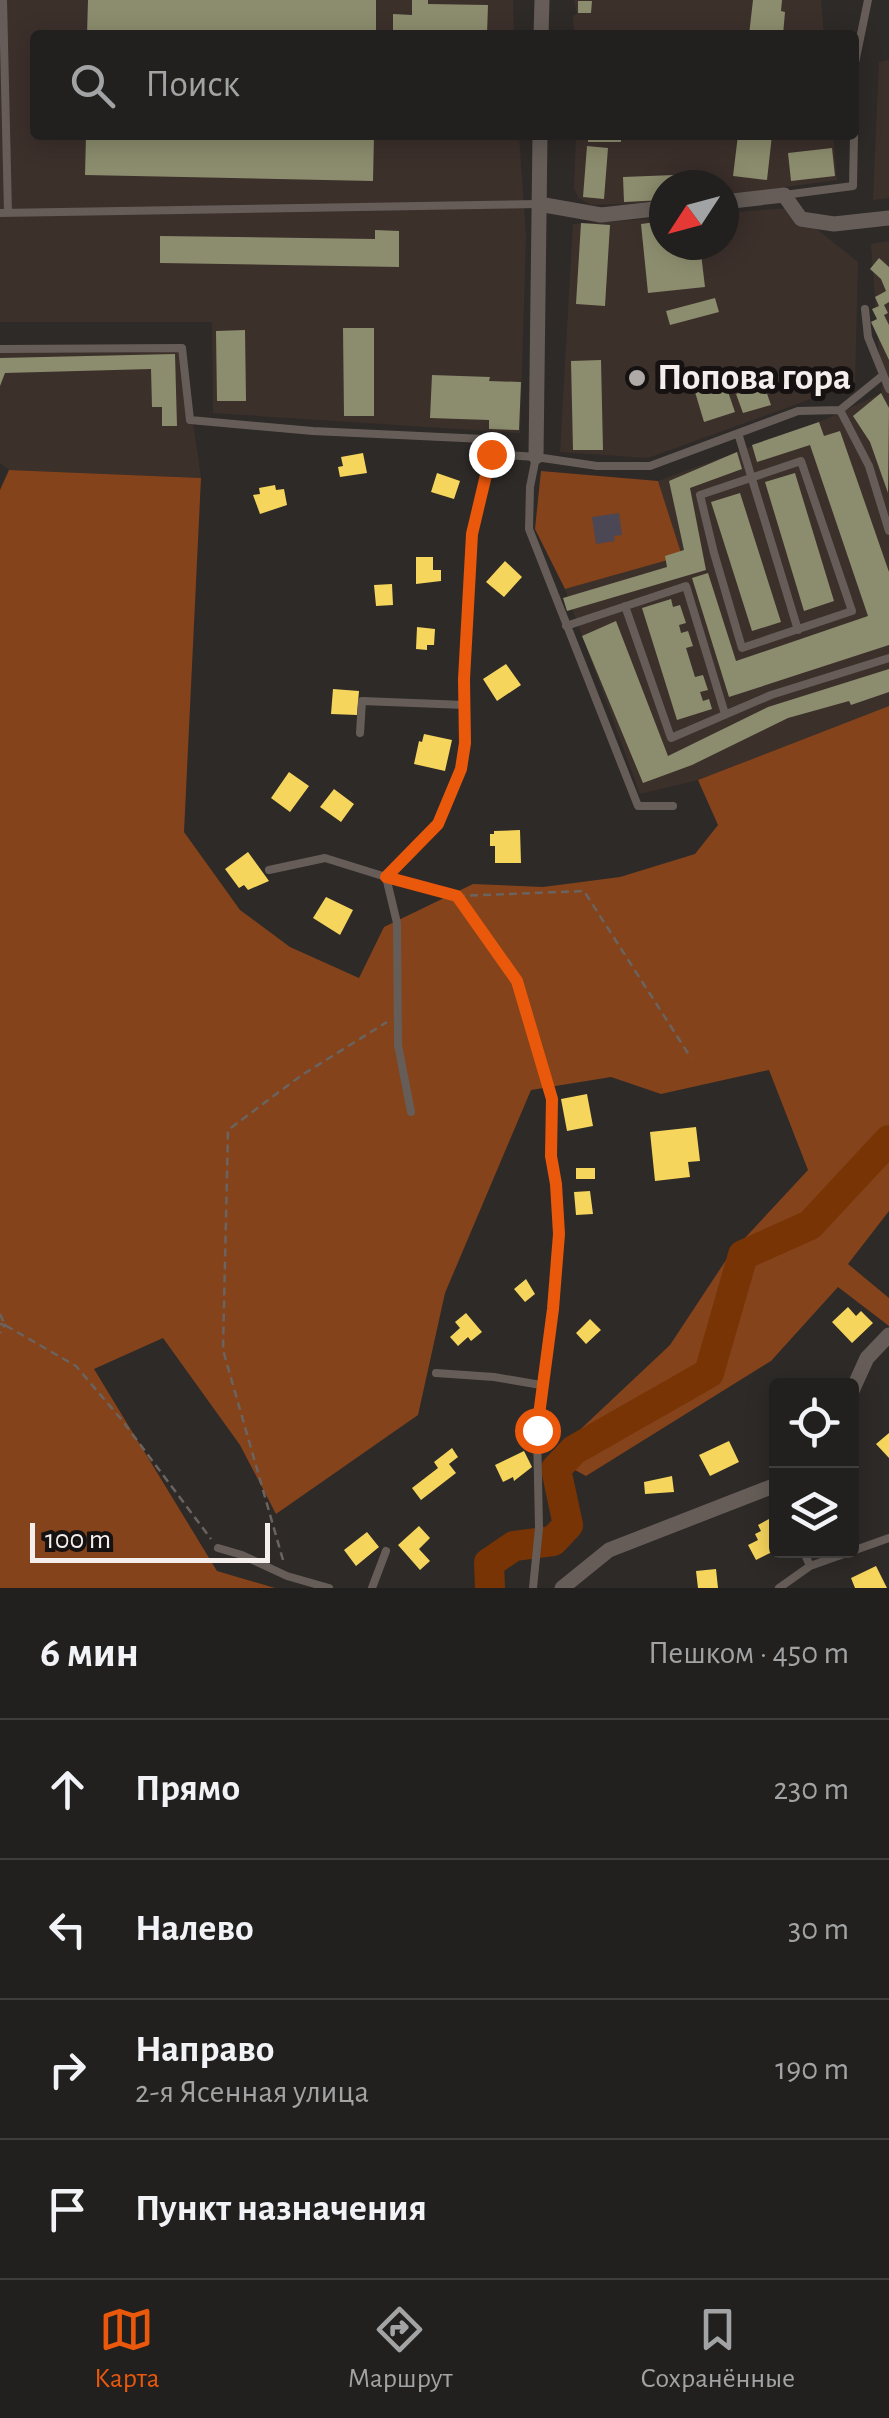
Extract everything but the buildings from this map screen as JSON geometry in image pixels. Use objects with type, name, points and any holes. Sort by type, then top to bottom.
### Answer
[{"type":"street","points":[[541,30],[542,0]]},
{"type":"street","points":[[536,456],[540,140]]},
{"type":"street","points":[[739,200],[784,195],[802,219],[834,224],[889,218]]},
{"type":"street","points":[[539,204],[601,215],[649,210]]},
{"type":"street","points":[[858,1378],[867,1358],[889,1335]]},
{"type":"street","points":[[562,1588],[609,1550],[653,1530],[769,1490]]},
{"type":"lane","points":[[3,0],[4,213],[539,204]]},
{"type":"lane","points":[[859,44],[868,0]]},
{"type":"lane","points":[[784,195],[853,186],[854,140]]},
{"type":"lane","points":[[865,309],[868,337],[889,390]]},
{"type":"lane","points":[[0,350],[182,348],[190,420],[312,432],[484,438],[491,454],[472,534],[465,743],[452,794],[438,824],[386,877]]},
{"type":"lane","points":[[491,454],[536,456],[597,466],[650,466],[798,412],[840,410],[882,376]]},
{"type":"lane","points":[[840,410],[869,466],[889,531]]},
{"type":"lane","points":[[738,434],[798,630]]},
{"type":"lane","points":[[536,456],[530,488],[530,529],[566,626],[638,806],[673,806]]},
{"type":"lane","points":[[802,461],[852,611],[798,630],[742,648],[700,495],[802,461]]},
{"type":"lane","points":[[566,626],[686,586],[726,714]]},
{"type":"lane","points":[[625,606],[671,738],[771,695],[889,658]]},
{"type":"lane","points":[[360,733],[362,701],[465,705]]},
{"type":"lane","points":[[269,870],[325,858],[386,877]]},
{"type":"lane","points":[[386,877],[398,923],[398,1045],[411,1112]]},
{"type":"lane","points":[[533,1588],[539,1528],[537,1430],[559,1234],[551,1156],[552,1099]]},
{"type":"lane","points":[[436,1373],[541,1385]]},
{"type":"lane","points":[[779,1588],[810,1566],[889,1538]]},
{"type":"lane","points":[[218,1548],[329,1588]]},
{"type":"lane","points":[[372,1588],[386,1551]]},
{"type":"lane","points":[[806,1558],[810,1566]]},
{"type":"path","points":[[386,877],[457,896],[584,891],[691,1058]]},
{"type":"path","points":[[457,896],[517,981],[552,1099]]},
{"type":"path","points":[[288,1576],[223,1350],[228,1130],[302,1076],[398,1015]]},
{"type":"path","points":[[0,1314],[0,1333]]},
{"type":"path","points":[[2,1324],[76,1366],[218,1548]]},
{"type":"shaded area","points":[[0,0],[513,0],[514,30],[30,30],[30,140],[519,140],[526,237],[520,433],[213,413],[212,322],[0,322]]},
{"type":"shaded area","points":[[574,0],[821,0],[824,30],[574,30],[573,16],[577,14]]},
{"type":"shaded area","points":[[889,60],[889,198],[873,200],[879,62]]},
{"type":"shaded area","points":[[576,140],[833,140],[837,180],[739,193],[739,170],[649,170],[649,203],[591,205],[579,198],[574,188]]},
{"type":"shaded area","points":[[790,208],[858,262],[855,383],[648,458],[560,452],[573,224],[649,219],[649,260],[739,260],[739,212]]},
{"type":"shaded area","points":[[889,241],[889,706],[698,780],[640,794],[565,589],[681,556],[658,481],[824,420],[882,393],[871,244]]},
{"type":"shaded area","points":[[182,347],[201,478],[9,470],[0,463],[0,351]]},
{"type":"shaded area","points":[[9,470],[201,478],[184,832],[240,910],[290,947],[359,978],[384,927],[473,884],[543,887],[620,877],[695,854],[718,825],[698,780],[889,706],[889,1211],[848,1264],[889,1298],[889,1326],[838,1287],[771,1361],[586,1476],[551,1457],[670,1345],[730,1254],[808,1170],[769,1070],[661,1094],[611,1077],[531,1090],[445,1293],[418,1415],[276,1514],[240,1445],[163,1338],[94,1369],[217,1571],[275,1588],[0,1588],[0,490]]},
{"type":"shaded area","points":[[541,471],[658,481],[682,556],[565,589],[535,529]]},
{"type":"waterway","points":[[490,1588],[489,1563],[514,1546],[553,1541],[568,1525],[556,1469],[574,1450],[709,1373],[743,1255],[810,1225],[889,1140]]},
{"type":"place","name":"Попова гора","points":[[637,378]]},
{"type":"route","points":[[491,454],[472,534],[461,769],[438,824],[386,877],[457,896],[517,981],[552,1099],[551,1156],[559,1234],[537,1430]]}]
